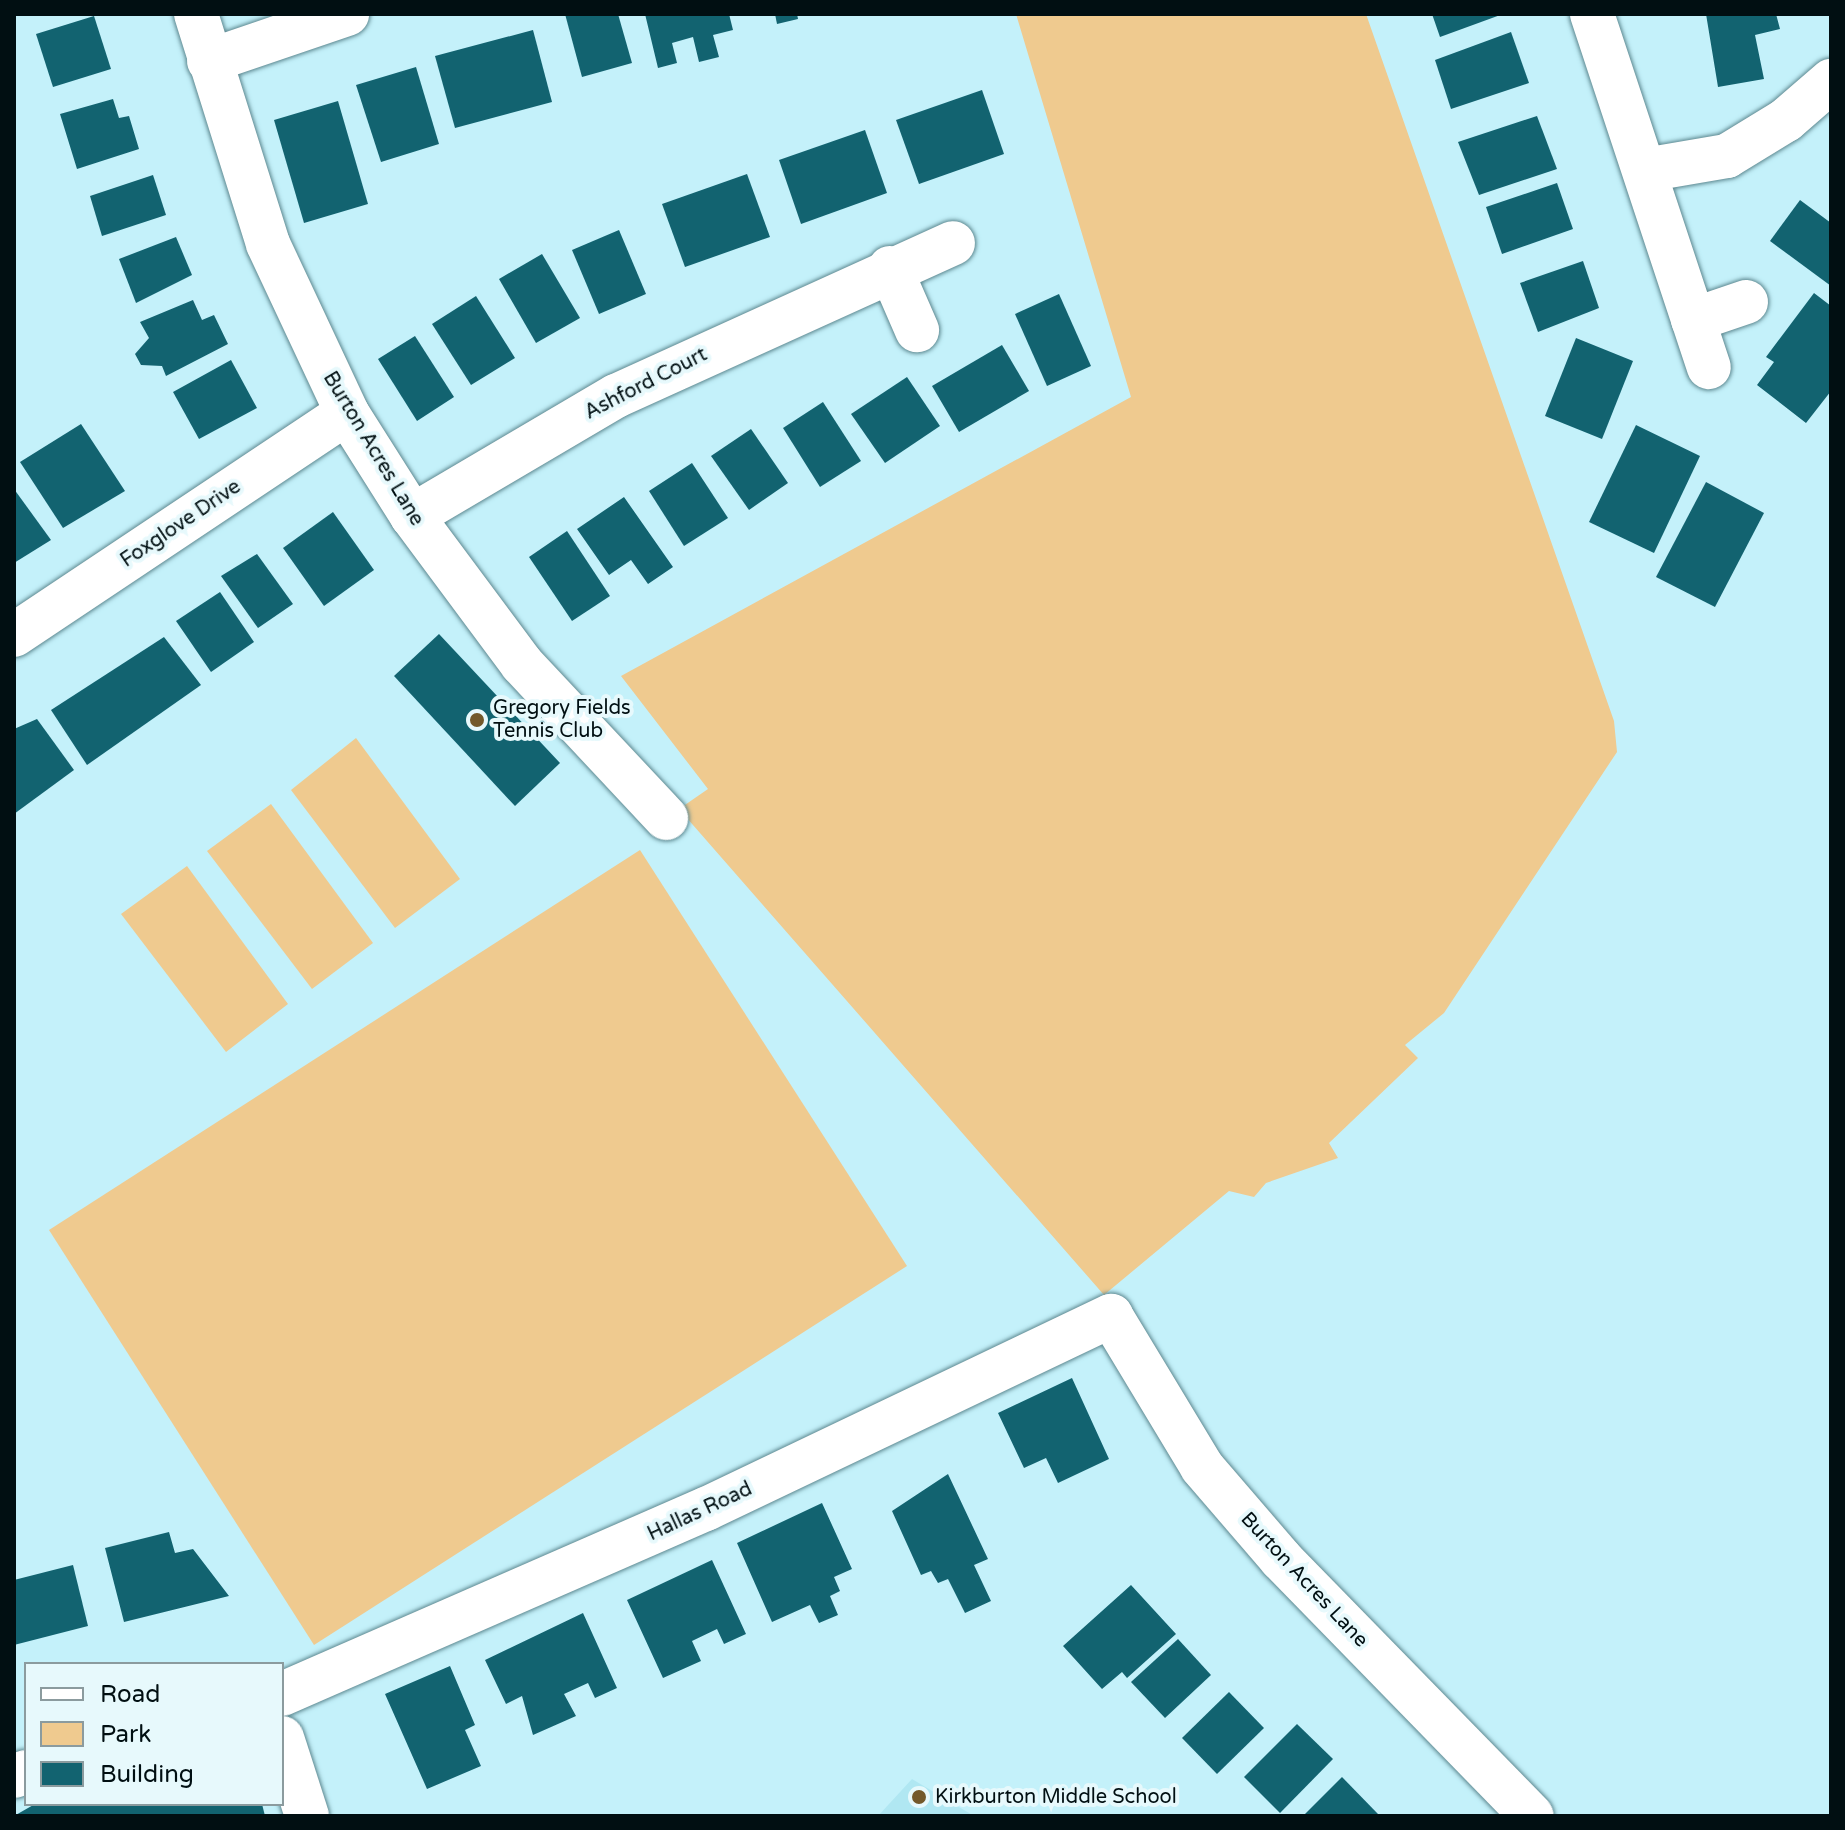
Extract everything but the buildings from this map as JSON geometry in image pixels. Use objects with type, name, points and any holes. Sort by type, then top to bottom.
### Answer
[{"type":"street","name":"Burton Acres Lane","points":[[196,14],[268,244],[347,413],[412,516],[522,664],[666,818]]},
{"type":"street","points":[[209,61],[347,14]]},
{"type":"street","points":[[1592,14],[1709,367]]},
{"type":"street","points":[[1645,170],[1727,156],[1831,81]]},
{"type":"street","name":"Ashford Court","points":[[412,516],[616,396],[890,268],[953,243]]},
{"type":"street","points":[[890,268],[917,330]]},
{"type":"street","points":[[1693,320],[1746,302]]},
{"type":"street","name":"Foxglove Drive","points":[[14,635],[347,413]]},
{"type":"street","name":"Burton Acres Lane","points":[[1111,1316],[1202,1467],[1281,1559],[1532,1816]]},
{"type":"street","name":"Hallas Road","points":[[284,1693],[706,1509],[1111,1316]]},
{"type":"street","points":[[284,1744],[307,1816]]},
{"type":"shaded area","name":"Kirkburton Middle School","points":[[912,1779],[974,1816],[878,1816]]},
{"type":"green space","points":[[1016,14],[1366,14],[1614,721],[1617,752],[1444,1013],[1405,1045],[1418,1058],[1329,1143],[1338,1158],[1266,1183],[1254,1197],[1229,1191],[1104,1295],[679,809],[708,789],[621,676],[1131,397]]},
{"type":"green space","points":[[356,738],[460,879],[395,928],[291,790]]},
{"type":"green space","points":[[271,804],[373,943],[312,989],[207,851]]},
{"type":"green space","points":[[640,850],[907,1266],[314,1645],[49,1230]]},
{"type":"green space","points":[[187,866],[288,1004],[226,1052],[121,914]]},
{"type":"place","name":"Gregory Fields Tennis Club","points":[[477,720]]},
{"type":"place","name":"Kirkburton Middle School","points":[[919,1797]]}]
